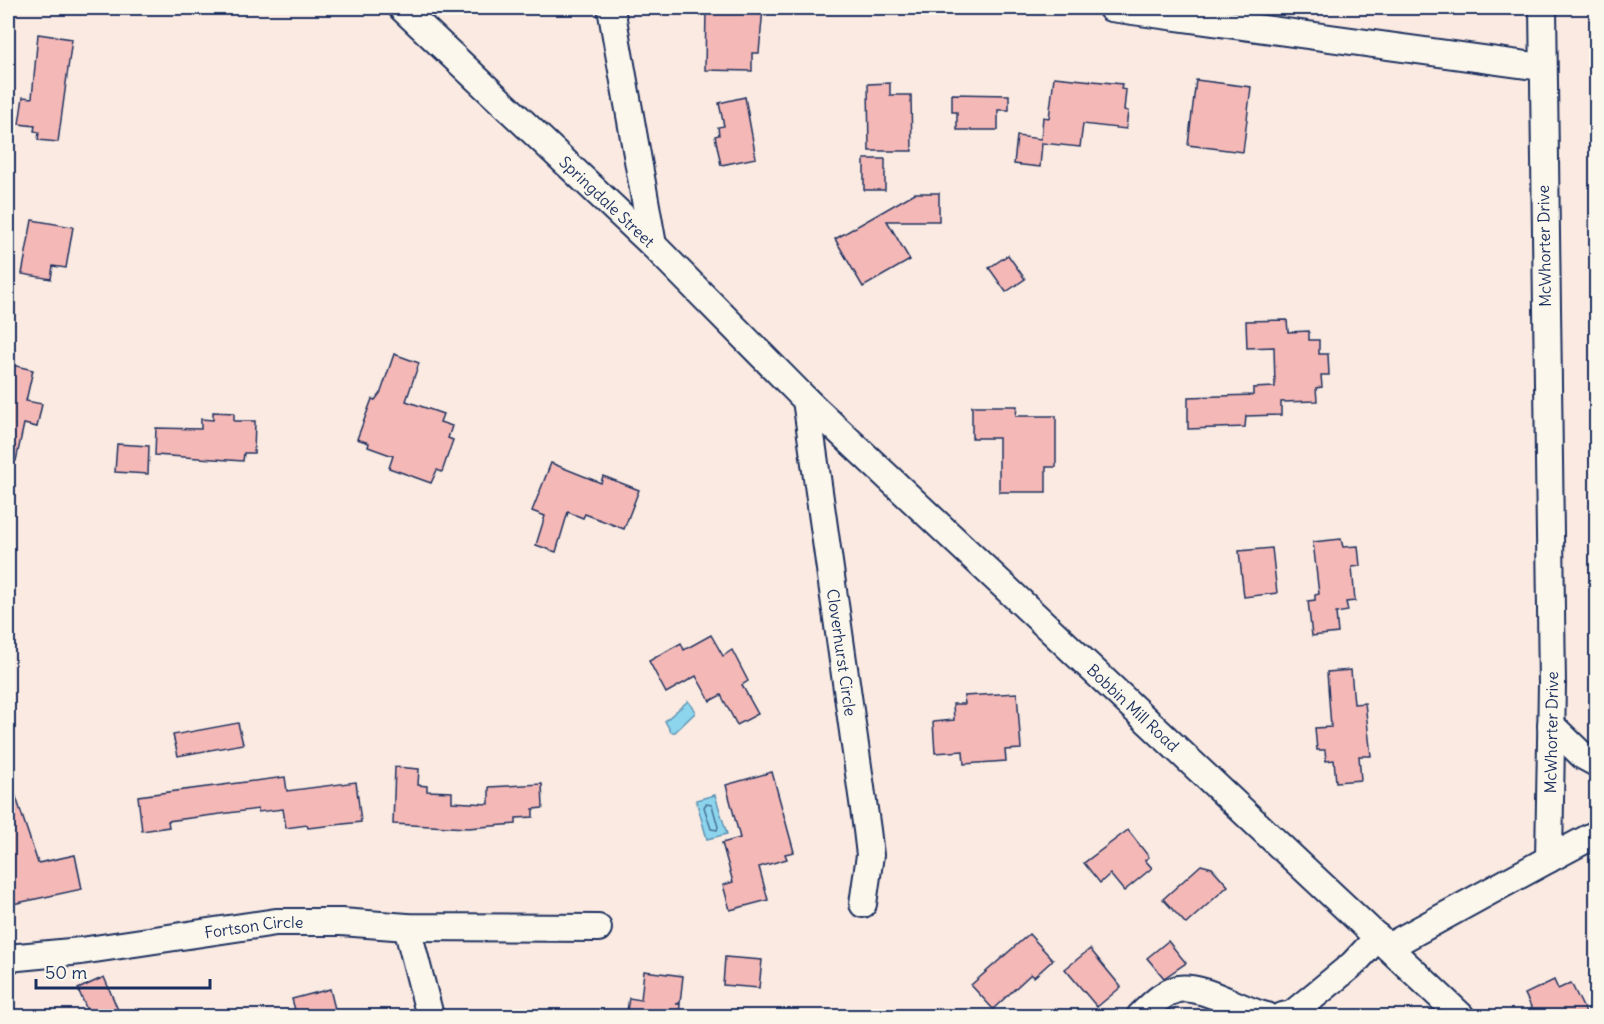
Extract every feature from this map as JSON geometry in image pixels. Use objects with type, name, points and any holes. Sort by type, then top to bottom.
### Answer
[{"type":"street","name":"Springdale Street","points":[[402,8],[653,245],[806,400]]},
{"type":"street","points":[[611,8],[653,245]]},
{"type":"street","points":[[1111,8],[1542,67]]},
{"type":"street","name":"McWhorter Drive","points":[[1543,8],[1551,725],[1549,859]]},
{"type":"street","name":"Cloverhurst Circle","points":[[806,400],[870,855],[863,904]]},
{"type":"street","name":"Bobbin Mill Road","points":[[806,400],[1461,1017]]},
{"type":"street","points":[[1551,725],[1583,756],[1596,763]]},
{"type":"street","points":[[1283,1017],[1292,1014],[1383,942],[1596,834]]},
{"type":"street","name":"Fortson Circle","points":[[8,958],[81,951],[276,922],[341,922],[407,927]]},
{"type":"street","points":[[430,1017],[407,927],[598,928]]},
{"type":"street","points":[[1140,1017],[1159,998],[1178,989],[1200,992],[1251,1013],[1267,1017]]},
{"type":"water","points":[[688,701],[695,713],[675,732],[671,732],[665,721]]},
{"type":"water","points":[[715,795],[727,834],[707,839],[696,800]]},
{"type":"building","points":[[706,8],[763,8],[759,53],[752,53],[752,71],[705,70]]},
{"type":"building","points":[[38,34],[72,39],[58,142],[38,140],[39,132],[34,131],[35,126],[19,124],[23,97],[32,98]]},
{"type":"building","points":[[1054,77],[1122,84],[1121,89],[1126,90],[1124,110],[1128,111],[1126,129],[1083,124],[1080,147],[1042,143],[1040,167],[1014,164],[1017,136],[1041,139],[1043,117],[1049,118]]},
{"type":"building","points":[[1196,80],[1251,87],[1243,152],[1188,145]]},
{"type":"building","points":[[890,83],[890,95],[911,95],[912,151],[869,151],[868,84]]},
{"type":"building","points":[[952,94],[1009,95],[1009,110],[998,110],[998,130],[957,130],[957,112],[952,112]]},
{"type":"building","points":[[745,97],[756,158],[721,165],[715,136],[719,135],[718,127],[724,126],[719,103]]},
{"type":"building","points":[[864,159],[885,159],[885,190],[864,190]]},
{"type":"building","points":[[915,193],[939,193],[939,221],[887,221],[910,260],[863,287],[835,239]]},
{"type":"building","points":[[32,220],[73,227],[66,268],[53,266],[51,279],[22,274]]},
{"type":"building","points":[[1008,255],[1025,279],[1006,292],[989,268]]},
{"type":"building","points":[[1287,320],[1288,332],[1309,331],[1309,340],[1319,340],[1319,354],[1328,354],[1329,375],[1321,375],[1322,387],[1316,388],[1317,401],[1281,402],[1281,415],[1246,416],[1245,427],[1188,429],[1188,397],[1253,395],[1253,388],[1275,387],[1274,347],[1247,348],[1246,321]]},
{"type":"building","points":[[394,354],[419,363],[406,401],[443,414],[440,422],[452,426],[448,438],[453,440],[442,472],[437,470],[431,483],[389,468],[393,456],[368,447],[369,443],[357,439],[372,399],[375,400],[381,392]]},
{"type":"building","points":[[8,364],[33,370],[26,401],[42,404],[37,427],[24,424],[16,461],[8,460]]},
{"type":"building","points":[[972,406],[1017,406],[1016,416],[1056,416],[1056,467],[1046,467],[1046,492],[999,492],[999,438],[972,438]]},
{"type":"building","points":[[213,412],[234,413],[234,421],[255,421],[254,453],[244,453],[243,461],[155,455],[156,428],[201,429],[201,419],[213,420]]},
{"type":"building","points":[[117,444],[149,446],[148,474],[115,472]]},
{"type":"building","points":[[551,463],[601,483],[603,476],[639,490],[624,529],[585,514],[583,518],[568,512],[556,552],[536,545],[545,516],[532,511]]},
{"type":"building","points":[[1341,539],[1343,547],[1358,546],[1360,566],[1352,567],[1355,601],[1346,602],[1348,611],[1336,613],[1338,633],[1312,636],[1308,601],[1315,600],[1315,595],[1319,594],[1313,542]]},
{"type":"building","points":[[1272,548],[1277,593],[1244,597],[1239,551]]},
{"type":"building","points":[[711,635],[723,656],[732,650],[748,681],[742,685],[758,714],[737,725],[721,695],[710,701],[696,676],[666,693],[649,661],[681,643],[684,650]]},
{"type":"building","points":[[1351,670],[1354,704],[1365,703],[1371,756],[1359,756],[1361,780],[1336,782],[1334,760],[1326,761],[1325,750],[1317,750],[1315,728],[1331,727],[1327,672]]},
{"type":"building","points":[[1017,693],[1021,749],[1005,750],[1006,761],[964,764],[963,751],[935,753],[933,722],[954,720],[953,704],[965,704],[964,696]]},
{"type":"building","points":[[238,723],[243,744],[178,756],[173,735]]},
{"type":"building","points":[[395,767],[419,769],[418,785],[427,786],[427,791],[452,792],[452,802],[489,804],[489,787],[542,784],[543,808],[533,809],[533,817],[516,818],[516,824],[468,828],[393,824]]},
{"type":"building","points":[[772,772],[794,852],[785,854],[787,859],[759,867],[768,900],[730,910],[723,885],[733,882],[722,843],[740,838],[726,785]]},
{"type":"building","points":[[285,777],[287,791],[356,782],[361,822],[286,828],[283,809],[258,812],[258,809],[168,821],[169,827],[142,831],[138,796]]},
{"type":"building","points":[[8,785],[12,785],[38,863],[75,855],[82,889],[8,905]]},
{"type":"building","points":[[1128,830],[1149,857],[1145,860],[1152,868],[1124,891],[1110,874],[1100,883],[1084,863]]},
{"type":"building","points":[[1201,865],[1212,868],[1228,886],[1186,924],[1163,899]]},
{"type":"building","points":[[1029,934],[1053,960],[1034,977],[1031,974],[993,1009],[971,985]]},
{"type":"building","points":[[1168,941],[1186,963],[1164,978],[1147,958]]},
{"type":"building","points":[[1090,949],[1121,987],[1097,1007],[1065,969]]},
{"type":"building","points":[[725,957],[762,960],[759,988],[723,985]]},
{"type":"building","points":[[644,971],[683,976],[680,1003],[676,1004],[680,1004],[679,1017],[626,1017],[629,998],[641,1000]]},
{"type":"building","points":[[104,977],[121,1017],[90,1017],[78,989]]},
{"type":"building","points":[[1554,980],[1558,989],[1571,983],[1588,1017],[1536,1017],[1525,994]]},
{"type":"building","points":[[330,989],[337,1017],[297,1017],[292,999]]}]
